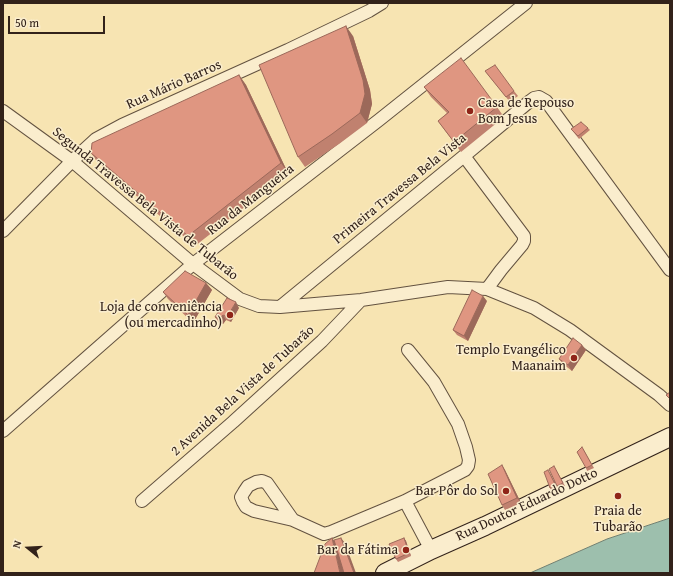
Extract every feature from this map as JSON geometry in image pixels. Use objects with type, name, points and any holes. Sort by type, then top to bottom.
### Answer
[{"type":"main road","name":"Rua Doutor Eduardo Dotto","points":[[385,573],[670,437]]},
{"type":"street","name":"Rua Mário Barros","points":[[3,231],[72,161],[96,140],[122,125],[288,50],[370,11],[382,3]]},
{"type":"street","name":"Rua da Mangueira","points":[[3,431],[193,264],[379,120],[526,3]]},
{"type":"street","name":"Primeira Travessa Bela Vista","points":[[280,307],[530,101],[539,97],[546,101],[670,270]]},
{"type":"street","name":"Segunda Travessa Bela Vista de Tubarão","points":[[3,111],[72,161],[193,264],[240,298],[259,306],[280,307],[361,300],[448,287],[487,289],[534,308],[570,330],[659,395],[670,405]]},
{"type":"street","points":[[464,156],[524,236],[522,245],[487,289]]},
{"type":"street","name":"2 Avenida Bela Vista de Tubarão","points":[[142,501],[233,422],[322,341],[361,300]]},
{"type":"street","points":[[293,520],[324,534],[331,532],[404,501],[465,470],[468,466],[469,460],[466,447],[458,424],[434,382],[408,350]]},
{"type":"street","points":[[404,501],[431,550]]},
{"type":"shaded area","points":[[670,518],[670,573],[530,573],[607,539]]},
{"type":"building","points":[[346,26],[363,80],[365,94],[360,113],[298,157],[259,65]]},
{"type":"building","points":[[461,58],[497,107],[454,142],[438,121],[449,112],[424,87]]},
{"type":"building","points":[[495,65],[514,91],[506,97],[485,71]]},
{"type":"building","points":[[239,75],[281,163],[188,236],[91,153],[92,143]]},
{"type":"building","points":[[581,122],[588,128],[578,136],[571,129]]},
{"type":"building","points":[[185,271],[206,283],[188,315],[163,292]]},
{"type":"building","points":[[472,290],[483,296],[464,336],[453,330]]},
{"type":"building","points":[[227,298],[236,302],[227,317],[223,315],[219,319],[215,317]]},
{"type":"building","points":[[573,338],[582,345],[568,365],[559,359]]},
{"type":"building","points":[[670,392],[670,399],[666,395]]},
{"type":"building","points":[[582,447],[592,465],[586,468],[577,452]]},
{"type":"building","points":[[502,465],[517,498],[502,505],[488,474]]},
{"type":"building","points":[[554,466],[563,483],[557,486],[549,469]]},
{"type":"building","points":[[548,470],[556,486],[550,488],[544,472]]},
{"type":"building","points":[[332,538],[340,573],[314,573],[325,544]]},
{"type":"building","points":[[341,538],[354,573],[344,573],[334,540]]},
{"type":"building","points":[[404,538],[409,553],[396,559],[389,544]]},
{"type":"place","name":"Casa de Repouso Bom Jesus","points":[[470,111]]},
{"type":"place","name":"Loja de conveniência (ou mercadinho)","points":[[230,315]]},
{"type":"place","name":"Templo Evangélico Maanaim","points":[[574,358]]},
{"type":"place","name":"Bar Pôr do Sol","points":[[506,491]]},
{"type":"place","name":"Praia de Tubarão","points":[[618,496]]},
{"type":"place","name":"Bar da Fátima","points":[[406,550]]}]
